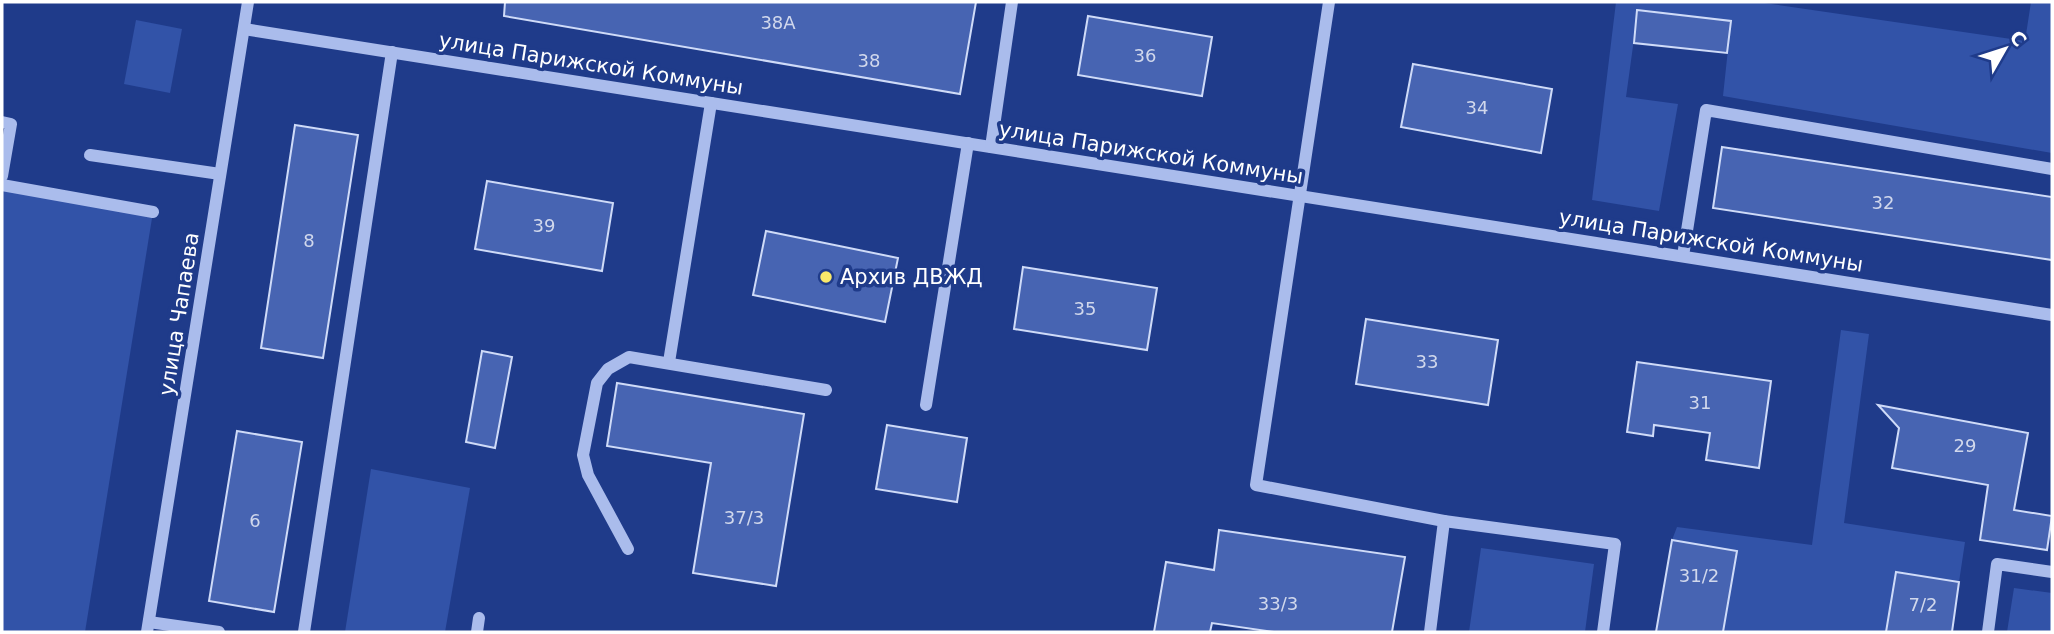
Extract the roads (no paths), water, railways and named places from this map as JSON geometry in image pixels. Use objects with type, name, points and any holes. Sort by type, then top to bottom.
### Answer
[{"type":"street","name":"улица Чапаева","points":[[148,627],[248,2]]},
{"type":"street","points":[[991,147],[1012,2]]},
{"type":"street","points":[[1329,2],[1256,485],[1444,520],[1615,544],[1603,632]]},
{"type":"street","name":"улица Парижской Коммуны","points":[[244,29],[2052,314]]},
{"type":"street","points":[[304,632],[392,52]]},
{"type":"street","points":[[669,362],[711,103]]},
{"type":"street","points":[[1682,256],[1706,110],[2052,169]]},
{"type":"street","points":[[2,122],[11,124],[2,176]]},
{"type":"street","points":[[926,405],[968,143]]},
{"type":"street","points":[[90,155],[220,174]]},
{"type":"street","points":[[2,185],[153,212]]},
{"type":"street","points":[[628,549],[588,475],[583,454],[597,383],[608,369],[629,357],[825,390]]},
{"type":"street","points":[[1430,632],[1444,520]]},
{"type":"street","points":[[1988,632],[1997,564],[2052,572]]},
{"type":"street","points":[[477,632],[479,618]]},
{"type":"street","points":[[148,627],[219,632]]},
{"type":"place","name":"Архив ДВЖД","points":[[826,277]]}]
